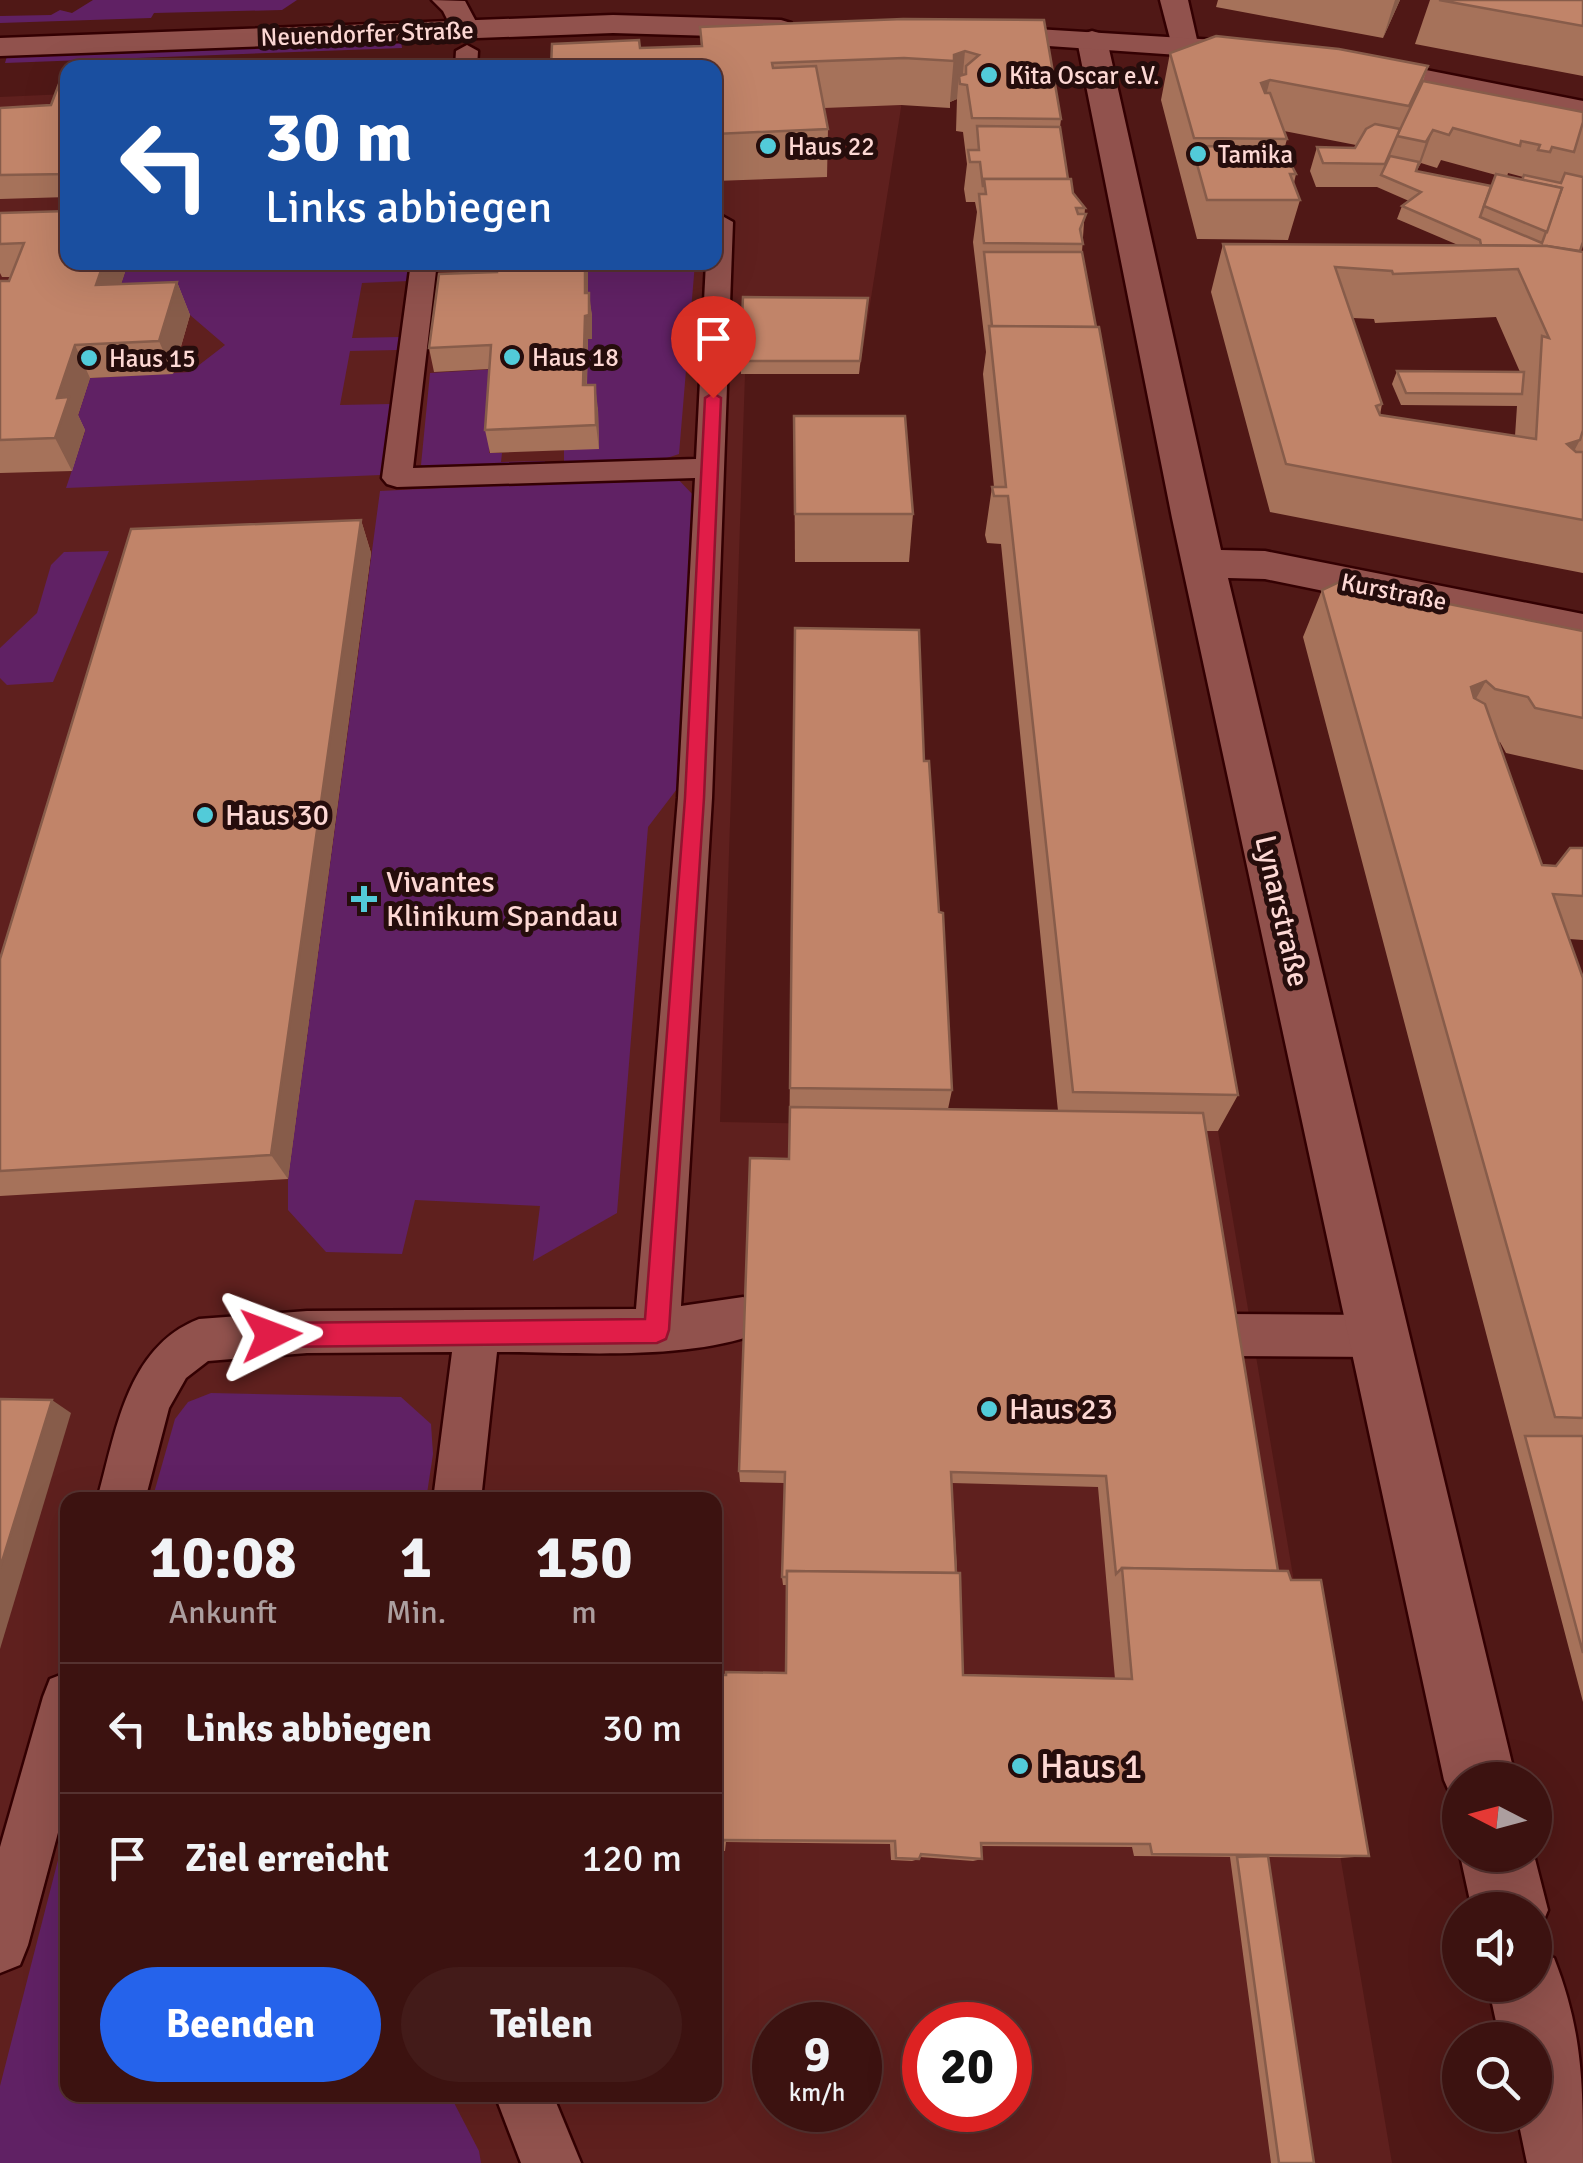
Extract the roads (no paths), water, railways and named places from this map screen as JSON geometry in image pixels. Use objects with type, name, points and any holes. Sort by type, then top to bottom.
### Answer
[{"type":"street","points":[[446,0],[456,8],[466,50]]},
{"type":"street","points":[[1174,0],[1184,44]]},
{"type":"street","name":"Neuendorfer Straße","points":[[274,60],[466,50],[735,28],[815,29]]},
{"type":"street","points":[[938,32],[1184,44],[1294,55]]},
{"type":"street","name":"Lynarstraße","points":[[1092,40],[1204,564],[1476,1762]]},
{"type":"street","name":"Neuendorfer Straße","points":[[0,47],[466,50]]},
{"type":"street","points":[[1325,59],[1583,110]]},
{"type":"street","points":[[0,73],[60,70]]},
{"type":"street","name":"Kurstraße","points":[[1204,564],[1265,565],[1583,629]]},
{"type":"street","points":[[1531,2002],[1568,2163]]},
{"type":"lane","points":[[423,270],[398,478],[710,468]]},
{"type":"lane","points":[[657,1330],[696,780],[719,270]]},
{"type":"lane","points":[[123,1492],[148,1400],[170,1363],[199,1340],[308,1332],[657,1330],[743,1318]]},
{"type":"lane","points":[[458,1492],[477,1334]]},
{"type":"lane","points":[[1226,1336],[1378,1336]]},
{"type":"lane","points":[[0,1945],[60,1726]]},
{"type":"lane","points":[[527,2102],[552,2163]]},
{"type":"place","name":"Kita Oscar e.V.","points":[[989,75]]},
{"type":"place","name":"Haus 22","points":[[768,146]]},
{"type":"place","name":"Tamika","points":[[1198,154]]},
{"type":"place","name":"Haus 18","points":[[512,357]]},
{"type":"place","name":"Haus 15","points":[[89,358]]},
{"type":"place","name":"Haus 30","points":[[205,815]]},
{"type":"place","name":"Vivantes Klinikum Spandau","points":[[364,899]]},
{"type":"place","name":"Haus 23","points":[[989,1409]]},
{"type":"place","name":"Haus 1","points":[[1020,1766]]}]
